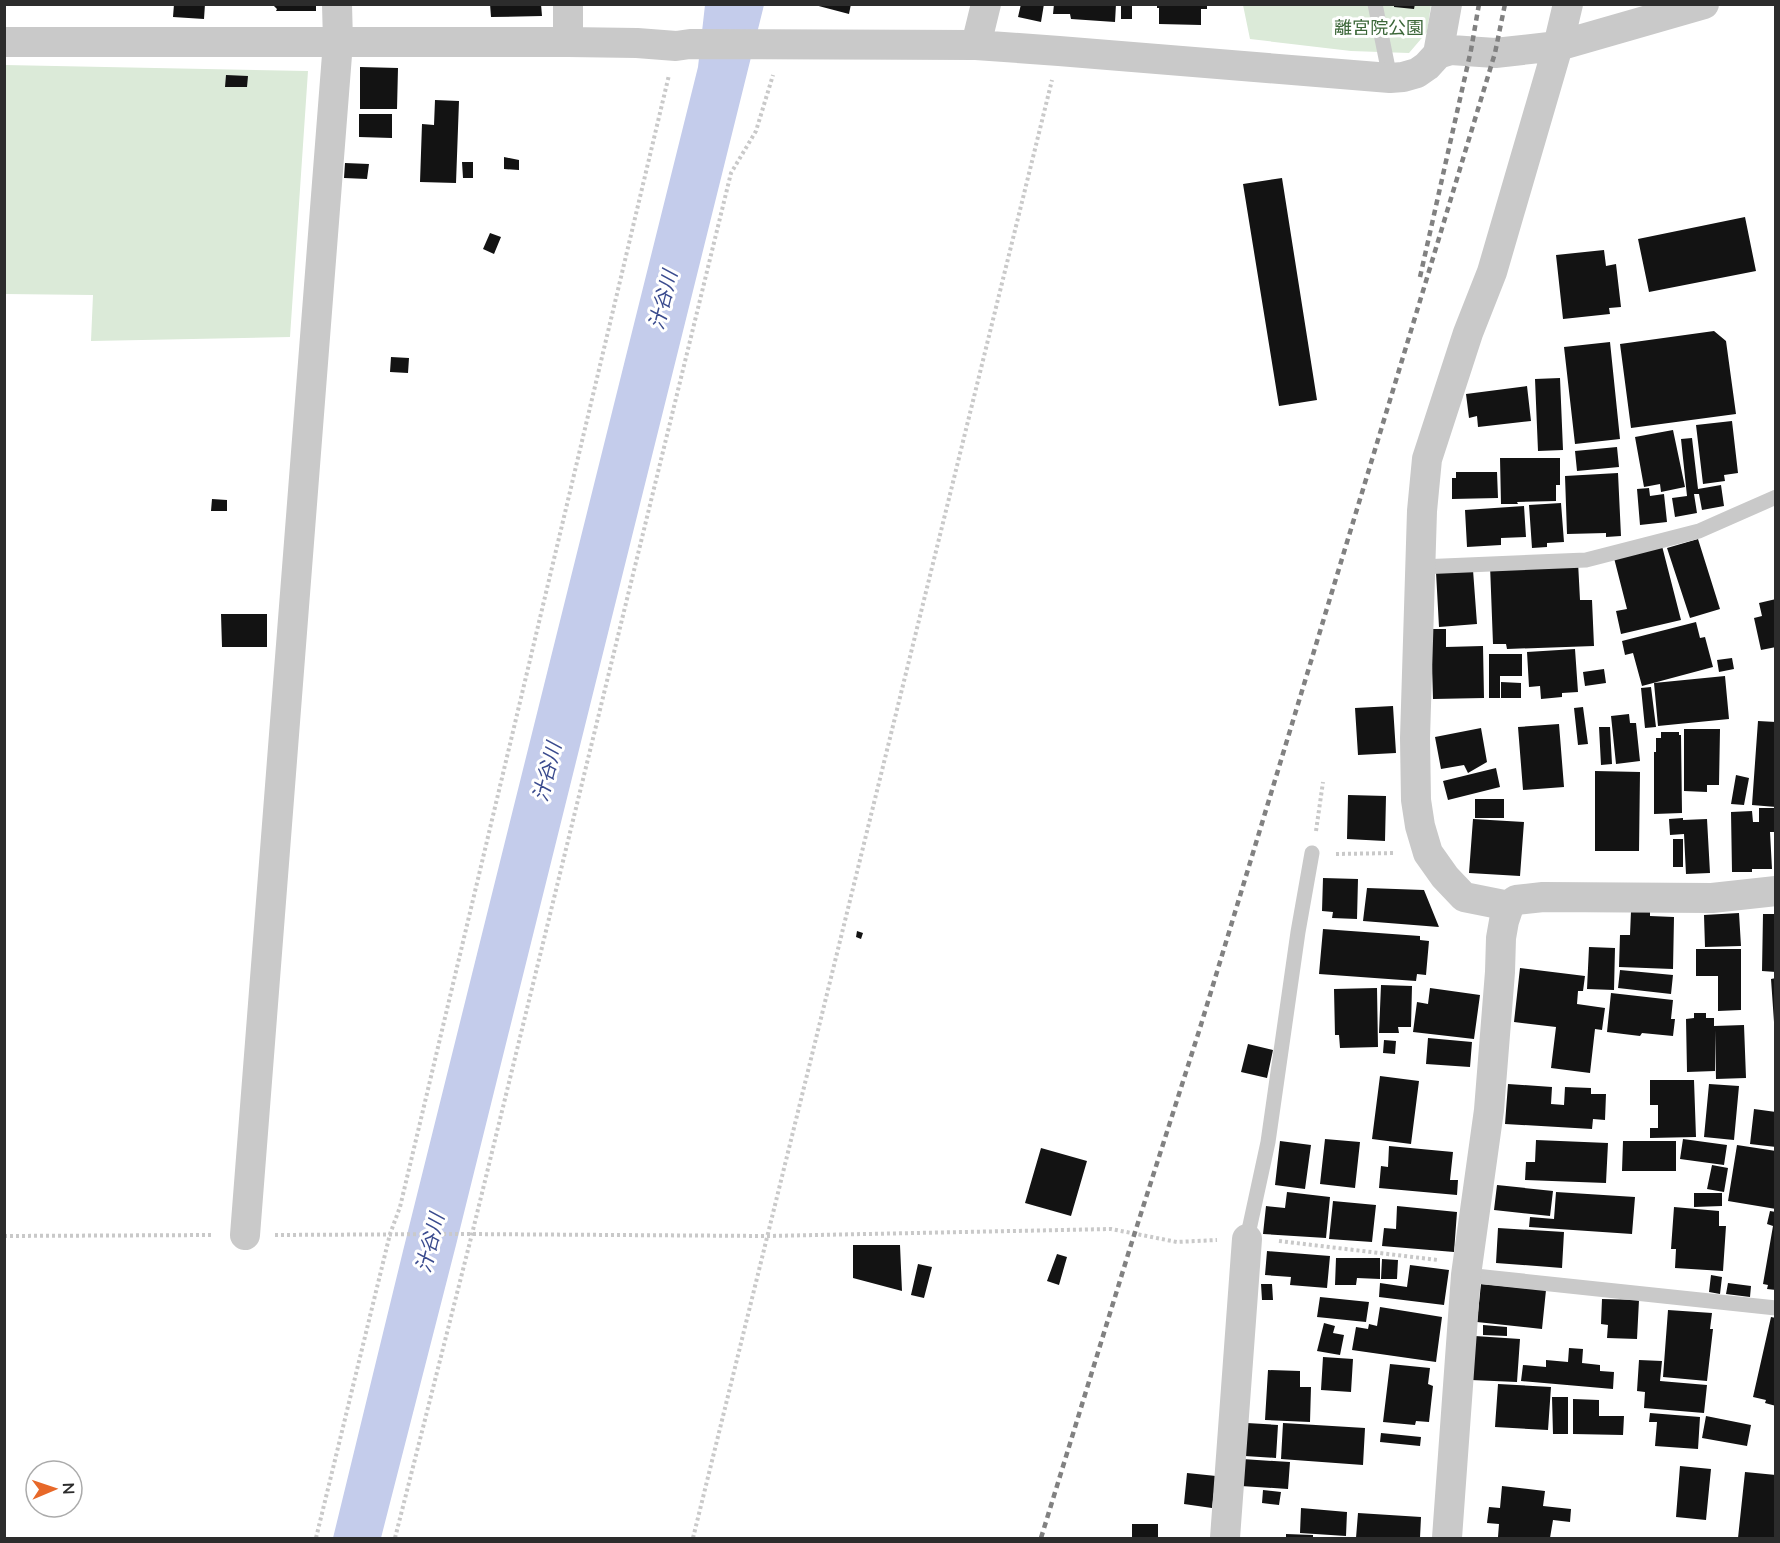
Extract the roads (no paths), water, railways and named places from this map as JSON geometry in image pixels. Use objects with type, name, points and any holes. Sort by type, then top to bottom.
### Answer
[{"type":"street","points":[[245,1235],[338,42],[338,4]]},
{"type":"street","points":[[568,4],[568,42]]},
{"type":"street","points":[[976,45],[986,4]]},
{"type":"street","points":[[1438,54],[1447,4]]},
{"type":"street","points":[[1509,906],[1464,897],[1445,877],[1428,853],[1420,826],[1416,800],[1415,738],[1422,511],[1427,459],[1468,333],[1492,272],[1568,4]]},
{"type":"street","points":[[4,42],[976,45],[1390,78],[1417,73],[1438,54],[1451,50],[1495,53],[1558,45],[1704,4]]},
{"type":"street","points":[[1447,1539],[1466,1265],[1489,1110],[1501,938],[1509,906],[1516,900],[1543,897],[1712,898],[1776,891]]},
{"type":"street","points":[[1226,1539],[1246,1239]]},
{"type":"lane","points":[[1375,4],[1390,78]]},
{"type":"lane","points":[[1420,567],[1586,560],[1700,531],[1776,497]]},
{"type":"lane","points":[[1246,1239],[1268,1142],[1298,932],[1312,853]]},
{"type":"lane","points":[[1466,1265],[1776,1308]]},
{"type":"water","name":"汁谷川","points":[[705,5],[764,5],[381,1538],[333,1538],[698,67]]},
{"type":"railway","points":[[1420,277],[1471,50],[1479,4]]},
{"type":"railway","points":[[1041,1538],[1200,1028],[1495,53],[1505,4]]},
{"type":"park label","name":"離宮院公園","points":[[1379,28]]}]
